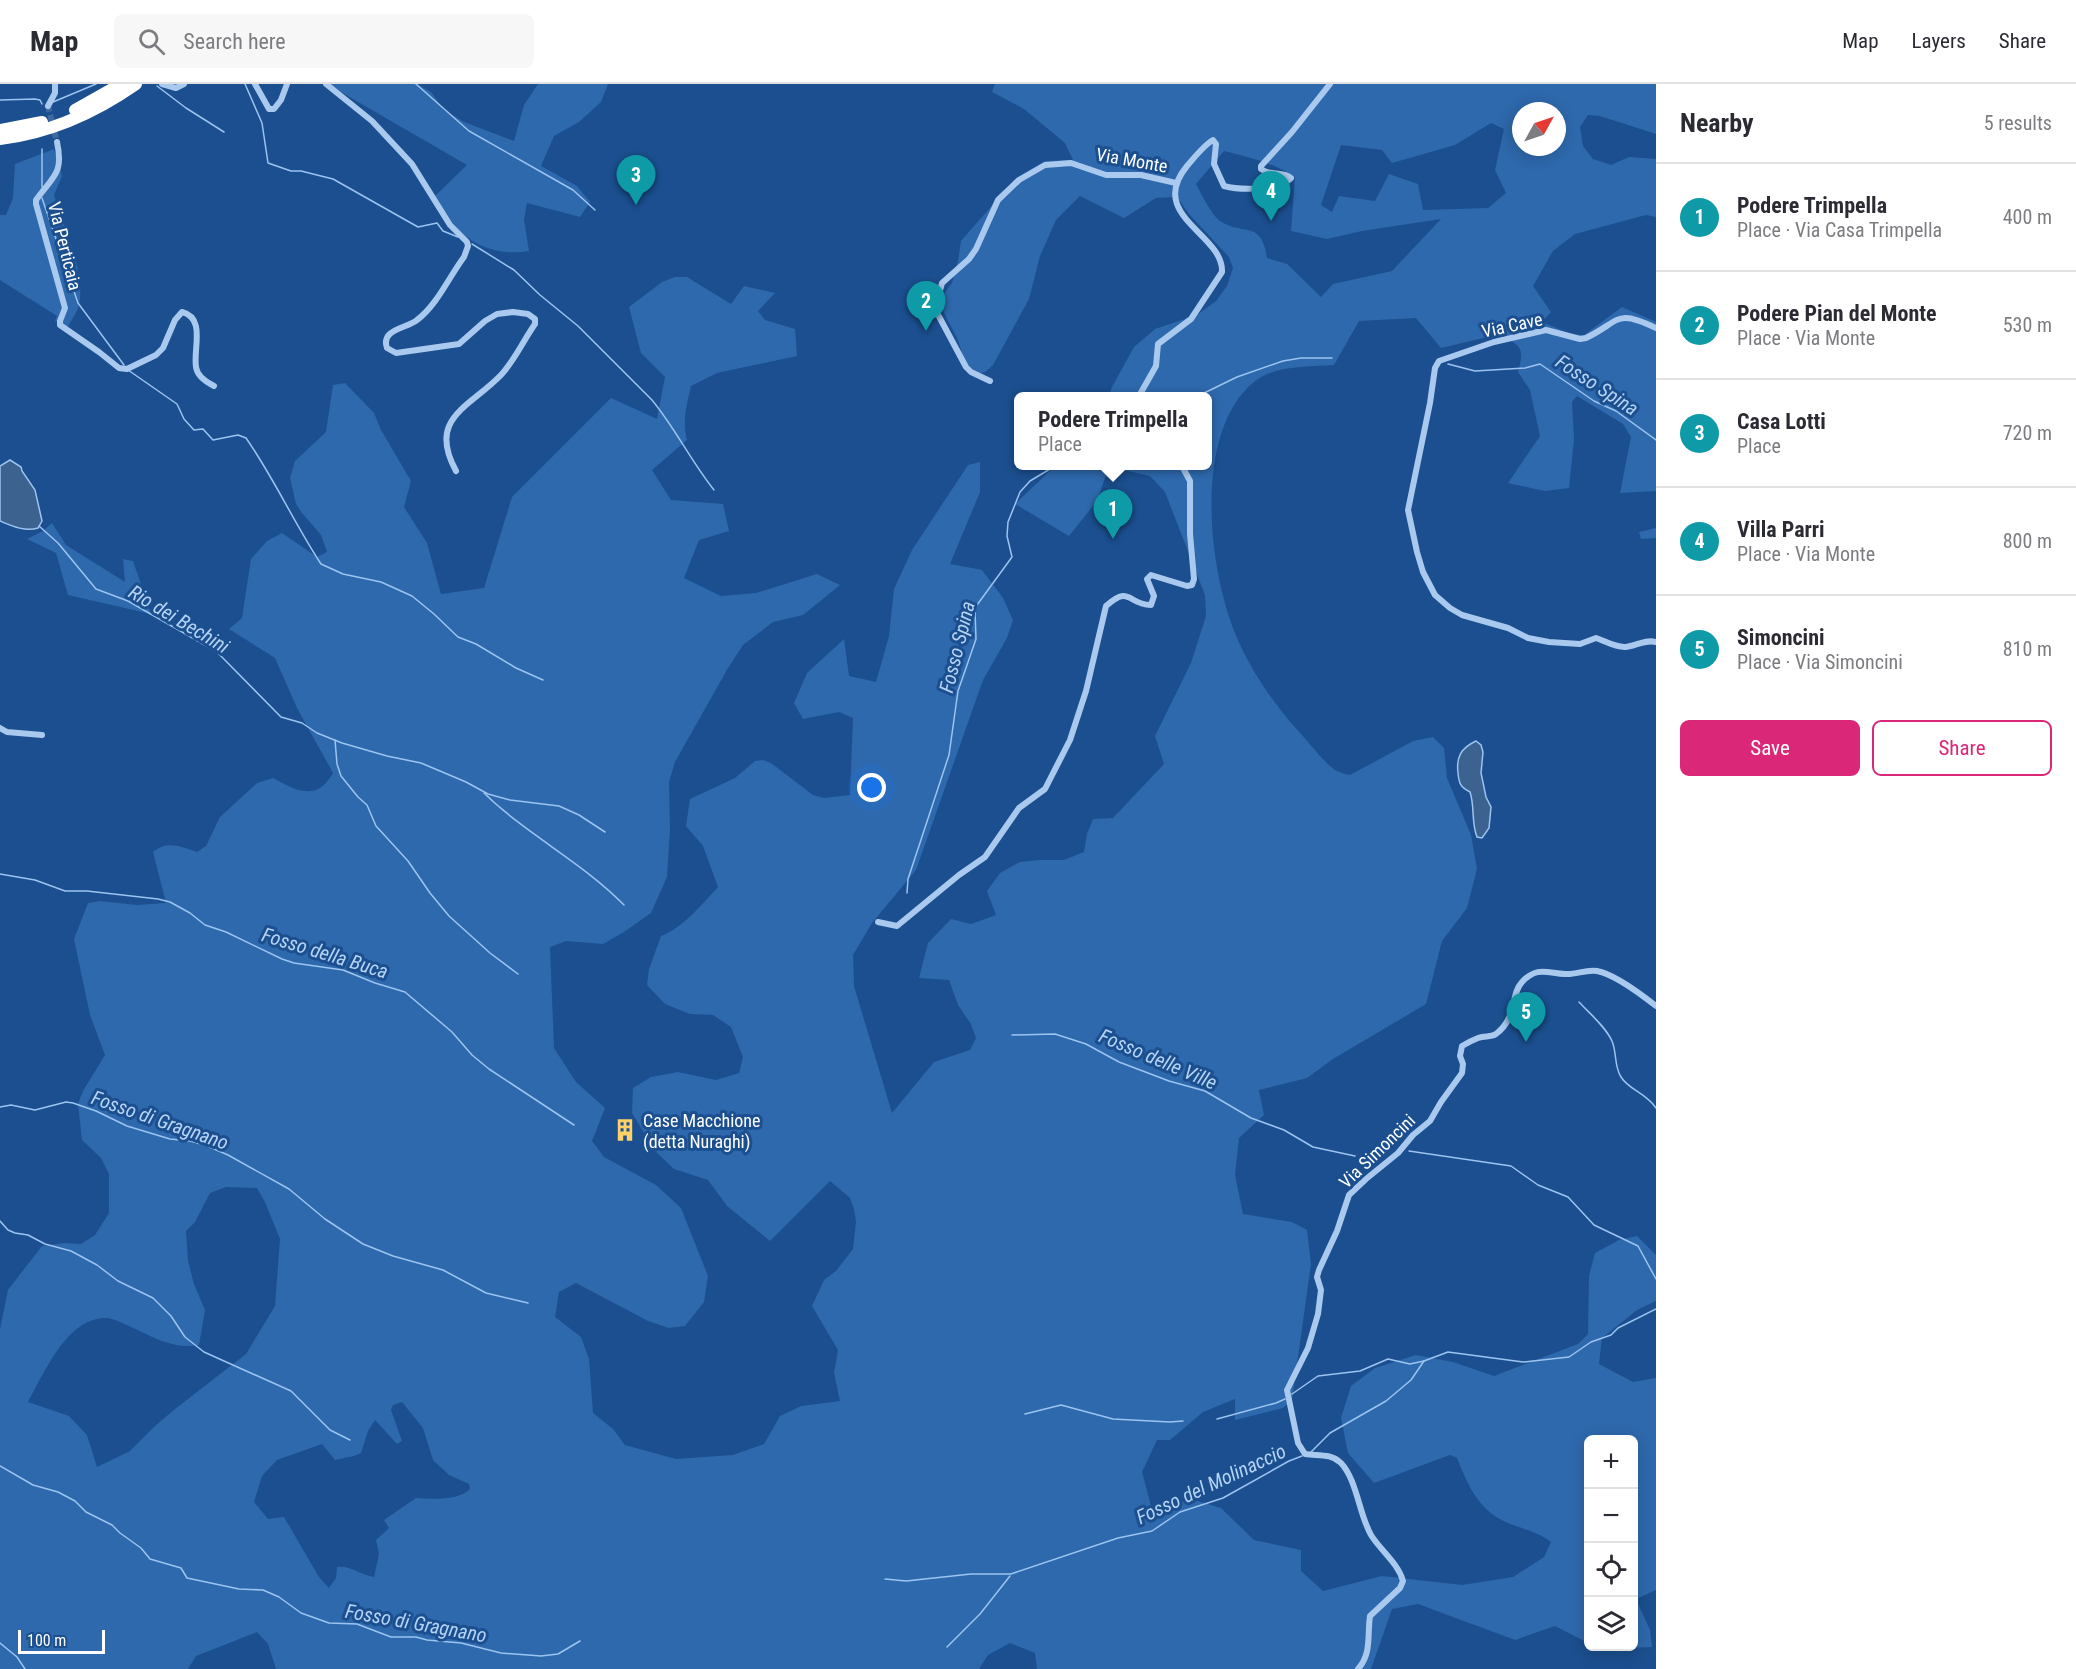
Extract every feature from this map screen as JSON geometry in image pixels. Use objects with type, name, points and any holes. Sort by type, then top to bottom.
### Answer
[{"type":"highway","points":[[0,130],[40,122],[64,114],[93,101],[121,84]]},
{"type":"highway","points":[[0,139],[39,131],[68,121],[105,105],[136,84]]},
{"type":"street","points":[[48,106],[55,93],[55,84]]},
{"type":"street","points":[[162,84],[176,88],[184,84]]},
{"type":"street","points":[[255,84],[266,105],[274,109],[281,100],[287,84]]},
{"type":"street","points":[[326,84],[372,122],[412,164],[450,225],[467,242],[468,246],[464,257],[424,313],[413,324],[391,332],[386,338],[387,348],[396,352],[459,344],[492,316],[505,313],[521,313],[535,319],[535,324],[509,366],[469,402],[447,426],[446,450],[456,471]]},
{"type":"street","name":"Via Monte","points":[[990,381],[966,367],[935,309],[942,283],[969,259],[976,249],[998,200],[1019,180],[1045,165],[1071,163],[1106,175],[1141,176],[1176,183],[1189,165],[1213,140],[1216,144],[1214,164],[1225,187],[1258,189],[1289,182],[1291,178],[1288,175],[1265,172],[1261,166],[1293,132],[1325,87],[1330,84]]},
{"type":"street","name":"Via Perticaia","points":[[57,142],[58,172],[36,200],[36,204],[65,308],[60,325],[119,368],[127,369],[156,355],[164,348],[175,320],[182,312],[186,313],[192,318],[197,330],[195,368],[204,381],[214,386]]},
{"type":"street","points":[[1140,392],[1156,366],[1158,344],[1191,319],[1222,272],[1222,263],[1215,251],[1191,226],[1181,211],[1175,198],[1176,183]]},
{"type":"street","name":"Via Cave","points":[[1656,328],[1630,317],[1623,317],[1586,338],[1580,339],[1546,330],[1494,342],[1439,361],[1434,368],[1430,403],[1408,510],[1420,562],[1435,595],[1462,615],[1508,628],[1528,638],[1573,644],[1596,638],[1620,647],[1648,641],[1656,642]]},
{"type":"street","points":[[878,922],[897,926],[959,875],[985,857],[1018,808],[1045,789],[1070,740],[1086,691],[1106,606],[1116,597],[1126,595],[1142,604],[1151,605],[1154,596],[1147,579],[1151,575],[1187,586],[1192,585],[1194,575],[1190,534],[1190,481],[1184,470]]},
{"type":"street","points":[[0,728],[8,732],[42,735]]},
{"type":"street","name":"Via Simoncini","points":[[1358,1669],[1366,1658],[1370,1616],[1402,1586],[1402,1575],[1367,1528],[1350,1479],[1342,1464],[1328,1456],[1305,1454],[1299,1448],[1291,1419],[1287,1390],[1312,1337],[1320,1303],[1320,1285],[1317,1275],[1347,1198],[1430,1121],[1462,1073],[1463,1064],[1460,1056],[1462,1046],[1480,1037],[1491,1037],[1500,1031],[1512,1014],[1518,987],[1532,974],[1543,970],[1569,974],[1599,971],[1640,992],[1656,1006]]},
{"type":"shaded area","points":[[327,84],[417,84],[431,92],[444,110],[464,122],[514,141],[524,105],[538,84],[608,84],[601,102],[579,122],[554,136],[541,166],[577,186],[590,202],[580,217],[527,203],[524,220],[529,251],[498,251],[478,244],[453,224],[435,196],[467,165]]},
{"type":"shaded area","points":[[995,84],[1656,84],[1656,134],[1600,116],[1588,115],[1580,127],[1583,146],[1593,159],[1611,165],[1629,157],[1656,159],[1656,217],[1646,215],[1575,234],[1553,251],[1533,286],[1551,312],[1542,322],[1571,334],[1584,335],[1622,307],[1656,322],[1656,491],[1620,493],[1631,437],[1623,424],[1577,396],[1572,402],[1574,439],[1569,488],[1545,491],[1508,483],[1540,436],[1530,390],[1518,372],[1520,348],[1500,334],[1441,348],[1416,318],[1359,321],[1334,365],[1292,368],[1262,376],[1235,404],[1222,433],[1214,466],[1213,538],[1226,605],[1241,647],[1256,674],[1292,724],[1324,760],[1340,772],[1350,775],[1413,741],[1433,737],[1444,748],[1447,778],[1471,835],[1477,869],[1467,908],[1442,941],[1426,1004],[1333,1059],[1307,1078],[1259,1090],[1264,1115],[1239,1138],[1235,1175],[1243,1214],[1292,1222],[1307,1230],[1311,1264],[1292,1400],[1283,1408],[1235,1420],[1235,1399],[1203,1412],[1170,1440],[1157,1440],[1142,1472],[1151,1506],[1191,1499],[1221,1508],[1254,1540],[1301,1550],[1301,1571],[1323,1591],[1382,1576],[1462,1585],[1513,1577],[1544,1557],[1551,1542],[1489,1512],[1470,1488],[1457,1458],[1450,1455],[1374,1483],[1348,1453],[1341,1418],[1351,1386],[1375,1368],[1416,1355],[1453,1362],[1494,1376],[1578,1344],[1588,1334],[1589,1276],[1595,1253],[1619,1240],[1637,1236],[1656,1255],[1656,1301],[1637,1310],[1602,1338],[1599,1364],[1633,1382],[1656,1378],[1656,1590],[1638,1598],[1638,1435],[1584,1435],[1584,1641],[1555,1626],[1515,1640],[1418,1604],[1392,1609],[1371,1669],[1037,1669],[1035,1653],[1010,1643],[988,1655],[979,1669],[276,1669],[268,1644],[257,1632],[196,1656],[188,1669],[0,1669],[0,1329],[8,1290],[42,1246],[64,1243],[81,1244],[95,1235],[109,1213],[109,1174],[101,1158],[82,1140],[78,1104],[83,1091],[105,1055],[90,1015],[74,939],[88,903],[100,901],[137,905],[166,903],[153,852],[169,845],[197,852],[206,846],[220,817],[257,783],[273,778],[296,789],[308,791],[320,788],[333,773],[297,708],[275,658],[229,629],[242,618],[251,559],[267,541],[282,533],[317,557],[327,552],[321,535],[296,504],[290,478],[295,461],[326,432],[333,385],[345,383],[374,413],[381,430],[411,481],[404,507],[427,543],[441,594],[484,588],[512,497],[611,398],[657,419],[665,377],[641,353],[629,307],[662,282],[675,277],[687,277],[731,304],[744,286],[775,293],[758,311],[765,320],[795,329],[797,356],[717,373],[691,386],[685,419],[687,440],[652,470],[671,500],[723,504],[729,531],[699,540],[684,578],[721,596],[756,593],[817,574],[840,585],[803,615],[773,622],[743,645],[728,668],[675,762],[669,782],[670,830],[667,877],[651,913],[603,944],[566,941],[550,947],[554,1048],[576,1082],[605,1108],[592,1141],[604,1157],[656,1185],[681,1208],[708,1276],[704,1302],[685,1326],[669,1328],[648,1321],[576,1283],[559,1292],[555,1317],[581,1337],[589,1359],[593,1413],[613,1429],[625,1445],[676,1459],[733,1455],[764,1444],[780,1416],[801,1406],[840,1401],[834,1373],[838,1350],[812,1306],[824,1280],[836,1271],[853,1249],[856,1222],[850,1198],[830,1181],[770,1241],[727,1206],[708,1180],[674,1169],[655,1151],[632,1113],[633,1088],[651,1077],[678,1072],[716,1080],[739,1073],[743,1057],[731,1027],[713,1015],[690,1014],[665,1004],[647,985],[649,969],[661,936],[685,921],[718,887],[703,846],[686,826],[690,799],[735,778],[755,761],[763,760],[771,763],[813,795],[824,798],[850,795],[853,718],[839,712],[803,719],[794,703],[807,673],[844,639],[849,676],[876,682],[889,636],[894,589],[912,550],[968,465],[980,462],[980,492],[950,564],[982,570],[1003,598],[1013,620],[1007,638],[983,680],[916,870],[872,923],[853,955],[854,986],[892,1113],[934,1062],[970,1050],[976,1038],[971,1024],[958,1005],[949,980],[919,978],[928,943],[951,919],[971,924],[996,915],[987,891],[1000,873],[1020,862],[1064,860],[1084,852],[1087,834],[1093,819],[1113,818],[1164,764],[1155,736],[1191,663],[1206,616],[1205,595],[1165,492],[1150,476],[1123,470],[1212,470],[1212,392],[1110,392],[1134,347],[1155,329],[1197,315],[1216,301],[1227,286],[1233,268],[1229,257],[1189,214],[1177,197],[1156,198],[1124,218],[1080,196],[1056,220],[1040,256],[1029,299],[993,365],[985,372],[980,373],[965,361],[957,338],[943,311],[944,294],[952,283],[961,241],[1016,178],[1045,161],[1073,160],[1065,143],[1024,109],[992,92]],"holes":[[[1491,123],[1504,129],[1495,170],[1506,193],[1488,208],[1423,210],[1418,184],[1389,174],[1375,201],[1339,196],[1332,212],[1321,205],[1341,145],[1382,150],[1392,163],[1455,145]],[[1224,151],[1270,164],[1295,177],[1291,231],[1327,239],[1362,231],[1441,219],[1392,271],[1333,284],[1321,297],[1287,264],[1267,258],[1264,246],[1255,233],[1227,225],[1219,220],[1196,184]],[[226,1187],[257,1188],[265,1202],[280,1239],[275,1306],[246,1354],[175,1409],[130,1451],[97,1467],[87,1435],[69,1416],[28,1402],[59,1348],[80,1326],[93,1320],[107,1318],[170,1343],[184,1346],[199,1345],[205,1310],[194,1284],[188,1261],[186,1231],[195,1222],[210,1193]],[[402,1402],[423,1428],[433,1460],[449,1475],[469,1484],[470,1489],[459,1496],[437,1499],[416,1498],[384,1520],[389,1528],[376,1540],[379,1554],[374,1577],[346,1567],[337,1567],[336,1578],[329,1588],[319,1577],[284,1517],[268,1519],[254,1502],[262,1476],[277,1460],[322,1444],[335,1460],[361,1453],[368,1431],[375,1420],[397,1444],[402,1441],[391,1410],[393,1405]]]},
{"type":"shaded area","points":[[54,149],[62,176],[54,195],[77,264],[79,279],[79,305],[68,327],[55,321],[57,316],[0,280],[0,215],[6,215],[13,198],[15,164]]},
{"type":"shaded area","points":[[10,460],[21,467],[35,490],[42,521],[38,528],[23,529],[0,521],[0,466]]},
{"type":"shaded area","points":[[1051,470],[1117,470],[1106,475],[1097,501],[1069,536],[1015,504]]},
{"type":"shaded area","points":[[52,523],[66,545],[125,582],[123,559],[133,561],[151,614],[68,595],[56,553],[27,539],[43,531]]},
{"type":"shaded area","points":[[1656,528],[1656,538],[1641,539],[1639,532]]},
{"type":"shaded area","points":[[1476,741],[1481,745],[1483,752],[1481,773],[1486,797],[1491,807],[1489,828],[1482,838],[1477,837],[1470,792],[1461,784],[1458,767],[1461,754]]},
{"type":"shaded area","points":[[1638,1603],[1650,1630],[1652,1647],[1638,1648]]},
{"type":"waterway","points":[[53,102],[96,84]]},
{"type":"waterway","points":[[245,84],[262,123],[268,163],[291,171],[301,171],[333,179],[418,227],[437,223],[443,231],[458,237]]},
{"type":"waterway","points":[[416,84],[469,131],[573,190],[595,210]]},
{"type":"waterway","points":[[157,86],[224,132]]},
{"type":"waterway","points":[[0,100],[35,99],[40,100],[42,104]]},
{"type":"waterway","points":[[42,149],[42,187]]},
{"type":"waterway","points":[[42,198],[78,303],[124,365]]},
{"type":"waterway","points":[[472,244],[514,270],[578,326],[652,400],[714,490]]},
{"type":"waterway","name":"Fosso Spina","points":[[1206,392],[1237,377],[1283,361],[1301,358],[1332,358]]},
{"type":"waterway","name":"Fosso Spina","points":[[1448,364],[1475,371],[1525,368],[1540,364],[1594,401],[1616,411],[1656,440]]},
{"type":"waterway","points":[[128,370],[177,404],[184,419],[194,430],[203,429],[213,440],[238,435],[246,438],[321,564],[343,574],[381,582],[412,596],[458,637],[476,644],[516,668],[543,680]]},
{"type":"waterway","name":"Fosso Spina","points":[[907,893],[908,879],[949,755],[958,691],[976,639],[975,610],[1012,557],[1007,536],[1008,522],[1020,492],[1030,481],[1048,470]]},
{"type":"waterway","name":"Rio dei Bechini","points":[[39,526],[58,543],[96,589],[128,601],[217,652],[281,717],[302,723],[317,733],[342,743],[421,763],[488,794],[510,800],[559,806],[579,815],[605,832]]},
{"type":"waterway","name":"Rio dei Bechini","points":[[335,740],[337,764],[341,776],[367,805],[376,826],[408,861],[449,916],[490,953],[518,974]]},
{"type":"waterway","points":[[484,793],[518,822],[590,875],[624,905]]},
{"type":"waterway","name":"Fosso della Buca","points":[[0,874],[35,880],[65,891],[87,891],[170,902],[205,925],[226,932],[282,959],[294,963],[343,970],[405,992],[452,1032],[472,1055],[489,1069],[574,1125]]},
{"type":"waterway","points":[[1579,1002],[1601,1025],[1612,1041],[1621,1077],[1656,1108]]},
{"type":"waterway","name":"Fosso delle Ville","points":[[1012,1035],[1055,1034],[1086,1044],[1119,1062],[1169,1081],[1205,1091],[1251,1118],[1284,1130],[1313,1147],[1355,1156]]},
{"type":"waterway","name":"Fosso di Gragnano","points":[[0,1107],[11,1105],[35,1110],[66,1102],[73,1103],[127,1126],[170,1139],[205,1145],[228,1155],[289,1189],[325,1219],[363,1244],[393,1256],[443,1270],[486,1293],[528,1303]]},
{"type":"waterway","name":"Fosso delle Ville","points":[[1409,1151],[1511,1166],[1538,1185],[1568,1197],[1594,1225],[1638,1246],[1656,1279]]},
{"type":"waterway","points":[[0,1221],[8,1230],[15,1233],[28,1235],[45,1244],[71,1251],[97,1265],[118,1281],[153,1298],[171,1316],[185,1337],[204,1352],[291,1391],[330,1430],[350,1440]]},
{"type":"waterway","name":"Fosso del Molinaccio","points":[[1311,1452],[1330,1433],[1386,1401],[1411,1380],[1424,1361],[1448,1352],[1523,1362],[1569,1357],[1591,1342],[1611,1335],[1618,1328],[1656,1309]]},
{"type":"waterway","points":[[1292,1394],[1318,1376],[1360,1371],[1388,1359],[1410,1364],[1424,1361]]},
{"type":"waterway","points":[[1217,1419],[1285,1399]]},
{"type":"waterway","points":[[1025,1414],[1061,1405],[1113,1419],[1183,1421]]},
{"type":"waterway","name":"Fosso del Molinaccio","points":[[885,1579],[906,1581],[971,1574],[1011,1574],[1118,1538],[1152,1531],[1180,1512],[1223,1498],[1302,1456]]},
{"type":"waterway","name":"Fosso di Gragnano","points":[[0,1466],[33,1485],[58,1492],[75,1501],[86,1512],[112,1525],[141,1548],[150,1559],[181,1568],[187,1578],[239,1589],[263,1590],[279,1597],[301,1613],[329,1623],[357,1624],[391,1637],[416,1637],[461,1643],[501,1653],[541,1656],[558,1654],[580,1641]]},
{"type":"waterway","points":[[947,1647],[980,1614],[1010,1576]]},
{"type":"waterway","points":[[0,1643],[17,1657],[25,1669]]},
{"type":"tunnel","points":[[48,106],[57,142]]},
{"type":"place","name":"Casa Lotti","points":[[636,205]]},
{"type":"place","name":"Villa Parri","points":[[1271,221]]},
{"type":"place","name":"Podere Pian del Monte","points":[[926,331]]},
{"type":"place","name":"Podere Trimpella","points":[[1113,539]]},
{"type":"place","name":"Simoncini","points":[[1526,1042]]},
{"type":"place","name":"Case Macchione (detta Nuraghi)","points":[[625,1130]]}]
